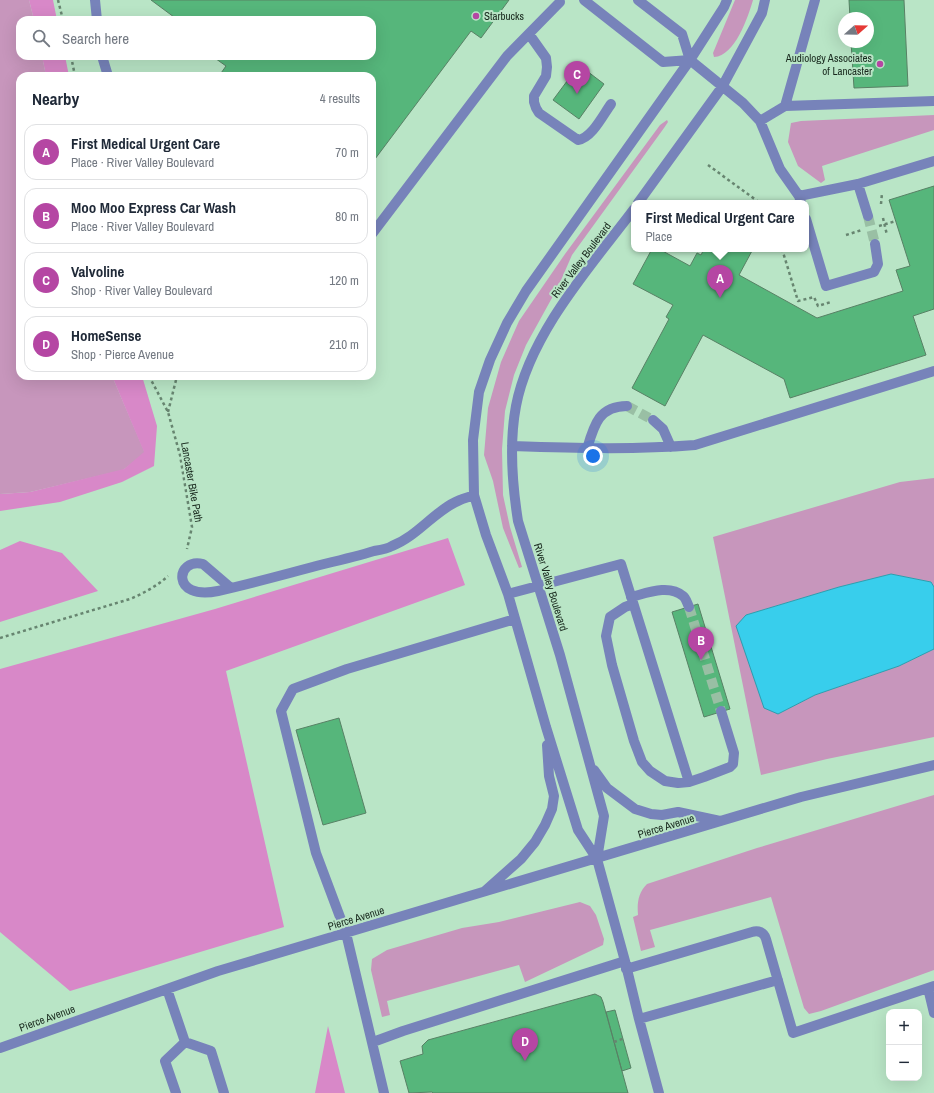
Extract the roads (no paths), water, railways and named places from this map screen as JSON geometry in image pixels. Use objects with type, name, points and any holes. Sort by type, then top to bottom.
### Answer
[{"type":"street","points":[[95,0],[97,16]]},
{"type":"street","points":[[584,0],[662,62],[690,60]]},
{"type":"street","points":[[638,0],[682,34],[690,60],[743,103],[760,121],[780,169],[800,200],[934,161]]},
{"type":"street","points":[[658,1093],[598,859],[578,830],[546,727],[508,594],[486,535],[474,496],[473,440],[480,392],[490,360],[507,323],[526,291],[690,60],[727,0]]},
{"type":"street","points":[[640,200],[722,87],[762,13],[765,0]]},
{"type":"street","points":[[785,106],[815,0]]},
{"type":"street","points":[[376,229],[507,56],[560,1]]},
{"type":"street","points":[[529,34],[546,58],[546,76],[534,96],[534,102],[539,113],[578,140],[589,135],[611,104]]},
{"type":"street","points":[[103,60],[107,72]]},
{"type":"street","points":[[760,121],[785,106],[934,101]]},
{"type":"street","points":[[858,184],[868,216]]},
{"type":"street","name":"River Valley Boulevard","points":[[598,859],[604,816],[560,655],[518,521],[515,500],[512,446],[516,405],[524,377],[534,353],[565,300],[631,213]]},
{"type":"street","points":[[809,229],[826,286],[874,272],[878,264],[875,244]]},
{"type":"street","points":[[512,446],[587,449],[695,445],[934,371]]},
{"type":"street","points":[[587,449],[594,427],[604,412],[617,406],[628,406]]},
{"type":"street","points":[[653,420],[663,429],[671,447]]},
{"type":"street","points":[[231,588],[392,546],[409,537],[446,508],[459,500],[474,496]]},
{"type":"street","points":[[508,594],[621,564],[689,782]]},
{"type":"street","points":[[689,607],[684,597],[674,590],[666,589],[632,600],[625,607],[610,617],[606,636],[612,665],[634,741],[642,762],[656,776],[665,781],[678,783],[689,782],[730,767],[734,764],[734,753],[721,711]]},
{"type":"street","points":[[384,1093],[346,933],[316,853],[281,711],[293,689],[347,669],[515,620]]},
{"type":"street","points":[[482,893],[521,858],[535,842],[552,809],[554,796],[549,776],[546,727]]},
{"type":"street","name":"Pierce Avenue","points":[[589,762],[607,788],[635,809],[651,814],[662,815],[678,812],[722,821]]},
{"type":"street","name":"Pierce Avenue","points":[[0,1048],[218,971],[598,859],[801,797],[934,765]]},
{"type":"street","points":[[373,1042],[403,1031],[626,965],[756,931],[765,936],[793,1033],[931,987],[934,1013]]},
{"type":"street","points":[[639,1019],[778,980]]},
{"type":"street","points":[[167,989],[185,1042]]},
{"type":"street","points":[[176,1093],[165,1061],[185,1042]]},
{"type":"street","points":[[185,1042],[211,1051],[224,1093]]},
{"type":"water","points":[[891,574],[931,582],[934,587],[934,649],[899,666],[815,695],[778,714],[764,708],[736,626],[746,615],[839,587]]},
{"type":"tunnel","points":[[868,216],[875,244]]},
{"type":"tunnel","points":[[627,406],[653,420]]},
{"type":"tunnel","points":[[689,607],[721,711]]},
{"type":"place","name":"Starbucks","points":[[476,16]]},
{"type":"place","name":"Audiology Associates of Lancaster","points":[[880,64]]},
{"type":"place","name":"Valvoline","points":[[577,94]]},
{"type":"place","name":"First Medical Urgent Care","points":[[720,298]]},
{"type":"place","name":"Moo Moo Express Car Wash","points":[[701,660]]},
{"type":"place","name":"HomeSense","points":[[525,1061]]}]
